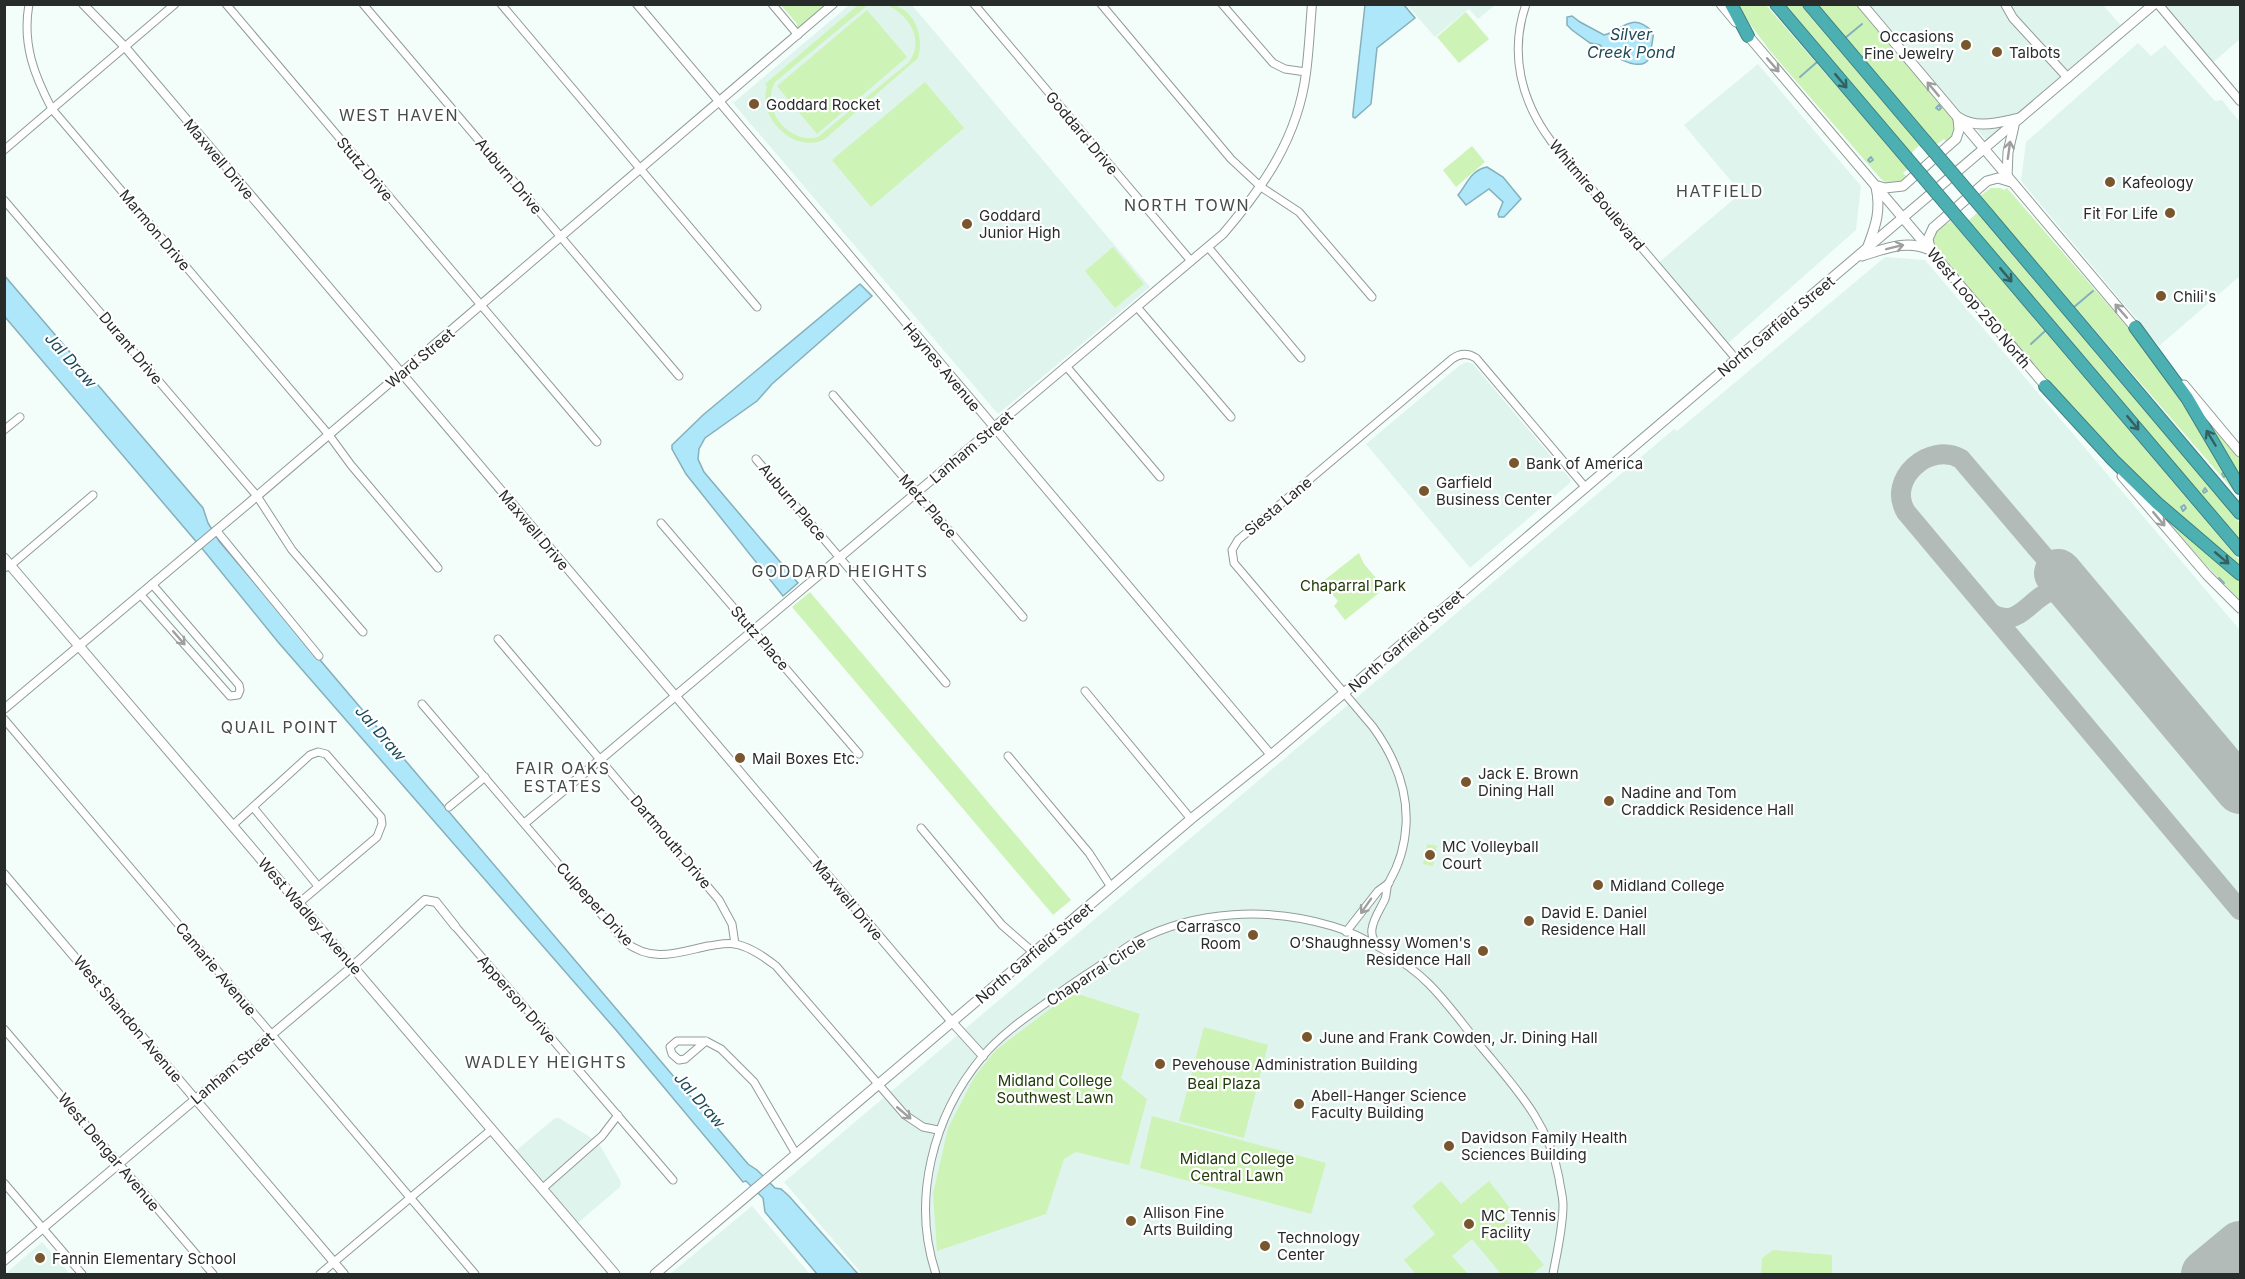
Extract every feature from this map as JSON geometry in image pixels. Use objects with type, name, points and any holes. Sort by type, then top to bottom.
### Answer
[{"type":"highway","points":[[1731,4],[1748,36]]},
{"type":"highway","points":[[1776,4],[2241,550]]},
{"type":"highway","points":[[1809,4],[2241,513]]},
{"type":"highway","points":[[2135,327],[2187,398],[2241,488]]},
{"type":"highway","points":[[2045,386],[2149,496],[2241,574]]},
{"type":"main road","name":"West Loop 250 North","points":[[1721,4],[2207,575],[2241,608]]},
{"type":"main road","points":[[1862,4],[2241,452]]},
{"type":"main road","name":"North Garfield Street","points":[[655,1275],[1191,819],[1344,694],[2156,4]]},
{"type":"main road","points":[[1955,116],[1975,124],[2019,121],[2008,154],[2010,180]]},
{"type":"main road","points":[[1868,248],[1877,222],[1879,207],[1875,185],[1886,188],[1903,186],[1956,140],[1959,130],[1955,116]]},
{"type":"main road","points":[[1932,251],[1928,242],[1933,228],[1987,181],[1998,178],[2010,180]]},
{"type":"main road","points":[[1857,257],[1901,244],[1912,244],[1932,251]]},
{"type":"main road","name":"West Wadley Avenue","points":[[7,564],[80,645],[615,1275]]},
{"type":"street","name":"Marmon Drive","points":[[29,4],[28,45],[36,78],[52,109],[329,435],[351,465],[438,568]]},
{"type":"street","name":"Maxwell Drive","points":[[83,4],[125,47],[675,697],[983,1056]]},
{"type":"street","points":[[4,150],[175,4]]},
{"type":"street","name":"Stutz Drive","points":[[226,4],[597,442]]},
{"type":"street","name":"Auburn Drive","points":[[363,4],[679,376]]},
{"type":"street","points":[[501,4],[758,307]]},
{"type":"street","name":"Haynes Avenue","points":[[637,4],[1271,755]]},
{"type":"street","points":[[772,4],[798,35]]},
{"type":"street","name":"Ward Street","points":[[4,709],[329,435],[833,4]]},
{"type":"street","name":"Goddard Drive","points":[[974,4],[1191,261]]},
{"type":"street","points":[[1101,4],[1225,151],[1261,187],[1299,212],[1372,297]]},
{"type":"street","points":[[1221,4],[1273,63],[1286,69],[1306,72]]},
{"type":"street","name":"Lanham Street","points":[[525,823],[1208,248],[1232,225],[1261,187],[1279,158],[1299,111],[1306,72],[1312,4]]},
{"type":"street","name":"Whitmire Boulevard","points":[[1526,4],[1518,41],[1518,65],[1523,90],[1537,122],[1737,360]]},
{"type":"street","points":[[2005,4],[2013,18],[2068,78]]},
{"type":"street","points":[[2156,4],[2241,101]]},
{"type":"street","name":"Durant Drive","points":[[4,200],[257,496],[292,550],[363,632]]},
{"type":"street","points":[[1208,248],[1301,358]]},
{"type":"street","points":[[1137,307],[1231,417]]},
{"type":"street","name":"Siesta Lane","points":[[1380,948],[1373,940],[1372,928],[1387,896],[1389,883],[1403,846],[1406,819],[1399,773],[1384,742],[1234,563],[1232,550],[1238,540],[1452,359],[1461,354],[1476,358],[1586,488]]},
{"type":"street","points":[[1066,366],[1160,477]]},
{"type":"street","name":"Metz Place","points":[[833,394],[1023,617]]},
{"type":"street","points":[[4,430],[20,417]]},
{"type":"street","name":"Auburn Place","points":[[756,459],[946,683]]},
{"type":"street","points":[[7,564],[93,495]]},
{"type":"street","name":"Stutz Place","points":[[661,523],[859,754]]},
{"type":"street","points":[[216,531],[319,656]]},
{"type":"street","points":[[140,594],[230,696],[238,695],[239,685],[152,584]]},
{"type":"street","name":"Dartmouth Drive","points":[[498,639],[720,900],[732,924],[735,944]]},
{"type":"street","points":[[1085,691],[1191,819]]},
{"type":"street","name":"Culpeper Drive","points":[[422,704],[625,942],[637,951],[647,954],[662,955],[724,944],[735,944],[758,952],[776,966],[905,1115],[924,1127],[938,1130]]},
{"type":"street","name":"Camarie Avenue","points":[[4,719],[475,1275]]},
{"type":"street","points":[[233,825],[310,755],[318,752],[326,754],[381,817],[382,824],[377,837],[299,903]]},
{"type":"street","points":[[1008,756],[1089,853],[1112,887]]},
{"type":"street","points":[[449,807],[485,777]]},
{"type":"street","name":"West Wadley Avenue","points":[[253,807],[318,886]]},
{"type":"street","points":[[921,828],[1002,925],[1034,953]]},
{"type":"street","name":"West Shandon Avenue","points":[[4,874],[344,1275]]},
{"type":"street","name":"Siesta Lane","points":[[1346,932],[1378,891],[1389,883]]},
{"type":"street","name":"Lanham Street","points":[[4,1261],[353,966],[425,900],[436,902],[455,926]]},
{"type":"street","name":"Chaparral Circle","points":[[936,1275],[931,1259],[926,1217],[927,1179],[938,1130],[960,1088],[983,1056],[1012,1028],[1137,940],[1176,926],[1228,914],[1260,914],[1290,917],[1332,926],[1396,958],[1429,984],[1533,1110],[1556,1159],[1563,1203],[1553,1275]]},
{"type":"street","name":"Apperson Drive","points":[[455,926],[673,1180]]},
{"type":"street","name":"West Dengar Avenue","points":[[4,1029],[213,1275]]},
{"type":"street","points":[[706,1041],[685,1059],[679,1060],[672,1054],[670,1047],[677,1041],[706,1041],[721,1049],[754,1082],[796,1154]]},
{"type":"street","points":[[543,1188],[602,1136],[618,1115]]},
{"type":"street","points":[[320,1275],[492,1129]]},
{"type":"street","points":[[4,1183],[82,1275]]},
{"type":"shaded area","name":"Goddard Junior High","points":[[849,5],[912,5],[1150,287],[998,414],[733,103]]},
{"type":"shaded area","points":[[1407,5],[1495,5],[1478,19],[1469,9],[1435,37]]},
{"type":"shaded area","points":[[1868,5],[2103,5],[2125,30],[1991,145]]},
{"type":"shaded area","points":[[2156,5],[2240,5],[2240,39],[2209,66]]},
{"type":"shaded area","points":[[2138,43],[2151,56],[2165,45],[2215,101],[2222,100],[2240,122],[2240,276],[2159,346],[2021,181],[2026,142]]},
{"type":"shaded area","points":[[1758,64],[1861,186],[1856,230],[1726,345],[1657,264],[1741,193],[1684,125]]},
{"type":"shaded area","name":"Midland College","points":[[1885,257],[1925,260],[2240,630],[2240,1274],[862,1274],[784,1182],[1674,429],[1677,431]]},
{"type":"shaded area","points":[[1467,362],[1473,364],[1571,480],[1470,568],[1366,444],[1460,365]]},
{"type":"shaded area","points":[[555,1118],[559,1118],[598,1142],[621,1182],[620,1187],[574,1226],[512,1154]]},
{"type":"shaded area","points":[[752,1206],[810,1274],[670,1274]]},
{"type":"shaded area","name":"Fannin Elementary School","points":[[42,1242],[70,1274],[5,1274]]},
{"type":"green space","points":[[859,4],[868,5],[775,82],[771,92],[771,103],[780,123],[797,136],[818,137],[909,62],[914,54],[915,45],[912,29],[902,15],[887,5],[904,10],[915,23],[920,40],[918,58],[825,139],[813,143],[791,138],[773,121],[765,99],[767,87],[765,84]]},
{"type":"green space","points":[[781,5],[833,5],[798,35],[797,24]]},
{"type":"green space","points":[[1736,5],[1766,5],[1908,169],[1903,173],[1907,177],[1894,184],[1880,178],[1770,51]]},
{"type":"green space","points":[[1783,5],[1801,5],[1920,145],[1911,153]]},
{"type":"green space","points":[[1817,5],[1856,5],[1951,116],[1954,130],[1947,142],[1944,139],[1936,145]]},
{"type":"green space","points":[[867,10],[907,57],[817,134],[777,86]]},
{"type":"green space","points":[[1466,12],[1489,39],[1459,63],[1437,37]]},
{"type":"green space","points":[[925,82],[964,128],[871,207],[832,160]]},
{"type":"green space","points":[[1472,146],[1485,162],[1456,187],[1443,170]]},
{"type":"green space","points":[[1991,188],[2004,190],[2007,188],[2143,345],[2156,361],[2237,487],[2233,490],[1993,212],[1980,196]]},
{"type":"green space","points":[[1977,213],[2240,523],[2240,543],[1968,221]]},
{"type":"green space","points":[[1944,221],[1947,224],[1951,221],[1964,236],[2240,561],[2240,569],[2108,452],[1936,248],[1932,235]]},
{"type":"green space","points":[[1113,247],[1144,284],[1115,308],[1085,271]]},
{"type":"green space","points":[[2210,424],[2240,459],[2240,479],[2208,425]]},
{"type":"green space","points":[[2169,518],[2240,579],[2240,600],[2205,564],[2167,520]]},
{"type":"green space","name":"Chaparral Park","points":[[1359,553],[1364,564],[1382,585],[1377,590],[1379,593],[1345,620],[1334,606],[1338,601],[1322,582]]},
{"type":"green space","points":[[810,592],[1071,900],[1053,915],[792,607]]},
{"type":"green space","name":"MC Volleyball Court","points":[[1427,844],[1437,846],[1433,866],[1423,864]]},
{"type":"green space","name":"Midland College Southwest Lawn","points":[[1072,992],[1140,1014],[1121,1078],[1147,1099],[1129,1165],[1076,1152],[1064,1159],[1046,1214],[937,1251],[933,1194],[948,1128],[975,1076],[996,1050]]},
{"type":"green space","name":"Beal Plaza","points":[[1204,1027],[1268,1045],[1244,1138],[1179,1121]]},
{"type":"green space","name":"Midland College Central Lawn","points":[[1152,1116],[1326,1163],[1311,1214],[1140,1168]]},
{"type":"green space","name":"MC Tennis Facility","points":[[1441,1181],[1461,1204],[1489,1181],[1510,1208],[1502,1215],[1544,1265],[1532,1274],[1501,1274],[1472,1239],[1452,1256],[1468,1274],[1416,1274],[1404,1260],[1435,1234],[1412,1206]]},
{"type":"green space","points":[[1773,1250],[1832,1255],[1832,1274],[1761,1274],[1762,1258]]},
{"type":"water","points":[[1365,5],[1404,5],[1415,18],[1377,48],[1371,104],[1355,118],[1353,113]]},
{"type":"water","name":"Silver Creek Pond","points":[[1572,16],[1604,35],[1633,22],[1645,26],[1653,32],[1649,58],[1646,62],[1635,64],[1612,54],[1609,56],[1600,45],[1590,43],[1567,25],[1567,17]]},
{"type":"water","points":[[1487,167],[1503,177],[1521,199],[1504,217],[1499,217],[1498,214],[1503,202],[1489,189],[1466,205],[1458,195],[1473,174]]},
{"type":"water","name":"Jal Draw","points":[[4,275],[203,508],[208,523],[219,541],[748,1164],[775,1188],[781,1189],[789,1196],[858,1274],[817,1274],[765,1212],[763,1198],[746,1181],[743,1182],[616,1030],[278,642],[205,552],[5,317]]},
{"type":"water","points":[[860,284],[872,296],[772,384],[757,401],[705,438],[699,449],[698,459],[704,472],[798,583],[783,596],[686,474],[672,445],[703,415]]},
{"type":"waterway","points":[[1845,38],[1862,24]]},
{"type":"waterway","points":[[1800,77],[1817,62]]},
{"type":"waterway","points":[[1939,105],[1941,108],[1939,110],[1936,108],[1939,105]]},
{"type":"waterway","points":[[1871,157],[1873,160],[1870,162],[1868,160],[1871,157]]},
{"type":"waterway","points":[[2074,307],[2093,291]]},
{"type":"waterway","points":[[2031,344],[2045,331]]},
{"type":"waterway","points":[[2225,471],[2227,474],[2224,477],[2222,474],[2225,471]]},
{"type":"waterway","points":[[2205,488],[2207,491],[2204,493],[2203,491],[2205,488]]},
{"type":"waterway","points":[[2184,505],[2186,508],[2183,511],[2181,507],[2184,505]]},
{"type":"waterway","points":[[2219,578],[2224,583]]},
{"type":"taxiway","points":[[2058,573],[1961,459],[1949,455],[1937,455],[1914,466],[1906,476],[1901,500],[1906,512],[2240,910]]},
{"type":"taxiway","points":[[1992,614],[2004,618],[2015,616],[2051,591],[2062,590],[2076,595]]},
{"type":"runway","points":[[2058,573],[2240,790]]},
{"type":"runway","points":[[2205,1274],[2240,1245]]},
{"type":"place","name":"Occasions Fine Jewelry","points":[[1966,45]]},
{"type":"place","name":"Talbots","points":[[1997,52]]},
{"type":"place","name":"Goddard Rocket","points":[[754,104]]},
{"type":"place","name":"Kafeology","points":[[2110,182]]},
{"type":"place","name":"Fit For Life","points":[[2170,213]]},
{"type":"place","name":"Goddard Junior High","points":[[967,224]]},
{"type":"place","name":"Chili's","points":[[2161,296]]},
{"type":"place","name":"Bank of America","points":[[1514,463]]},
{"type":"place","name":"Garfield Business Center","points":[[1424,491]]},
{"type":"place","name":"Mail Boxes Etc.","points":[[740,758]]},
{"type":"place","name":"Jack E. Brown Dining Hall","points":[[1466,782]]},
{"type":"place","name":"Nadine and Tom Craddick Residence Hall","points":[[1609,801]]},
{"type":"place","name":"MC Volleyball Court","points":[[1430,855]]},
{"type":"place","name":"Midland College","points":[[1598,885]]},
{"type":"place","name":"David E. Daniel Residence Hall","points":[[1529,921]]},
{"type":"place","name":"Carrasco Room","points":[[1253,935]]},
{"type":"place","name":"O’Shaughnessy Women's Residence Hall","points":[[1483,951]]},
{"type":"place","name":"June and Frank Cowden, Jr. Dining Hall","points":[[1307,1037]]},
{"type":"place","name":"Pevehouse Administration Building","points":[[1160,1064]]},
{"type":"place","name":"Abell-Hanger Science Faculty Building","points":[[1299,1104]]},
{"type":"place","name":"Davidson Family Health Sciences Building","points":[[1449,1146]]},
{"type":"place","name":"Allison Fine Arts Building","points":[[1131,1221]]},
{"type":"place","name":"MC Tennis Facility","points":[[1469,1224]]},
{"type":"place","name":"Technology Center","points":[[1265,1246]]},
{"type":"place","name":"Fannin Elementary School","points":[[40,1258]]},
{"type":"district","name":"WEST HAVEN","points":[[399,115]]},
{"type":"district","name":"HATFIELD","points":[[1720,191]]},
{"type":"district","name":"NORTH TOWN","points":[[1187,205]]},
{"type":"district","name":"GODDARD HEIGHTS","points":[[840,571]]},
{"type":"district","name":"QUAIL POINT","points":[[280,727]]},
{"type":"district","name":"FAIR OAKS ESTATES","points":[[563,777]]},
{"type":"district","name":"WADLEY HEIGHTS","points":[[546,1062]]}]
